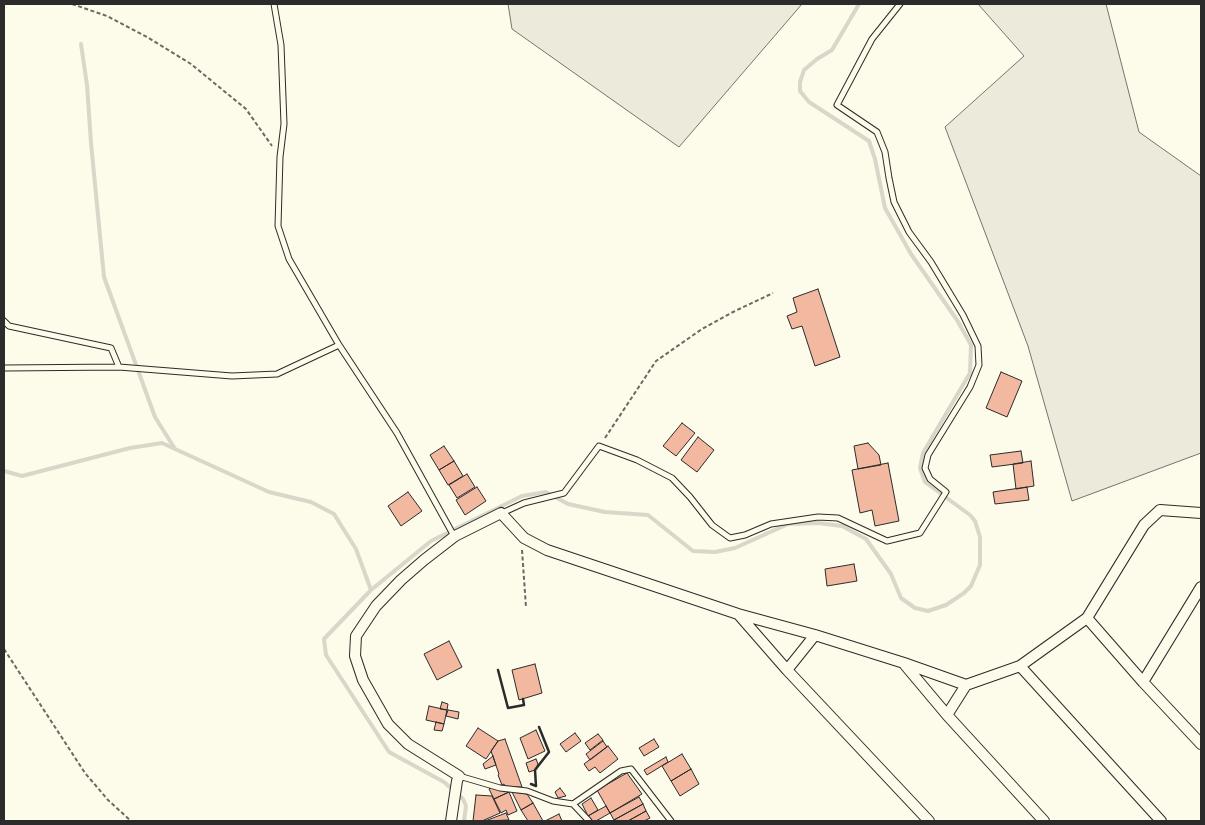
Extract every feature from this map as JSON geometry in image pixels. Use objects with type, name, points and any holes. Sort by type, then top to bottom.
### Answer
[{"type":"street","points":[[947,715],[966,685],[1020,666],[1087,618],[1144,525],[1160,510],[1201,514]]},
{"type":"street","points":[[451,821],[458,778],[408,744],[388,724],[363,680],[355,656],[356,636],[376,606],[401,580],[454,536],[501,514],[524,538],[547,550],[738,614],[815,635],[966,685]]},
{"type":"street","points":[[1143,682],[1201,587]]},
{"type":"street","points":[[738,614],[787,670],[929,821]]},
{"type":"street","points":[[1087,618],[1201,744]]},
{"type":"street","points":[[787,670],[815,635]]},
{"type":"street","points":[[904,663],[947,715],[1044,821]]},
{"type":"street","points":[[1020,666],[1161,821]]},
{"type":"lane","points":[[274,4],[281,45],[283,114],[278,226],[290,259],[339,345],[397,433],[454,536]]},
{"type":"lane","points":[[501,514],[524,502],[564,493],[599,446],[637,460],[672,478],[712,525],[730,538],[745,535],[771,524],[818,517],[838,518],[886,541],[920,533],[946,492],[930,479],[925,468],[928,455],[970,387],[979,364],[978,346],[963,315],[931,262],[909,232],[894,202],[885,152],[877,132],[836,105],[872,39],[900,4]]},
{"type":"lane","points":[[4,321],[8,326],[111,348],[119,367]]},
{"type":"lane","points":[[4,368],[119,367],[232,376],[277,374],[339,345]]},
{"type":"lane","points":[[573,804],[621,772],[631,769],[672,821]]},
{"type":"lane","points":[[458,778],[500,788],[527,791],[553,801],[573,804],[589,821]]},
{"type":"path","points":[[72,4],[107,16],[147,37],[191,64],[246,109],[280,156]]},
{"type":"path","points":[[599,446],[656,362],[702,330],[733,312],[773,293]]},
{"type":"path","points":[[524,538],[522,547],[526,607]]},
{"type":"path","points":[[4,649],[85,774],[130,821]]},
{"type":"shaded area","points":[[508,4],[802,4],[679,147],[512,29]]},
{"type":"shaded area","points":[[978,4],[1106,4],[1139,132],[1201,176],[1201,453],[1072,501],[1028,346],[945,127],[1024,56]]},
{"type":"building","points":[[818,289],[840,357],[815,366],[802,326],[792,329],[787,316],[797,312],[793,298]]},
{"type":"building","points":[[1001,372],[1022,381],[1007,417],[986,408]]},
{"type":"building","points":[[682,423],[695,433],[676,456],[663,446]]},
{"type":"building","points":[[698,437],[714,450],[697,472],[681,460]]},
{"type":"building","points":[[868,443],[879,455],[881,465],[858,469],[854,446]]},
{"type":"building","points":[[444,446],[454,461],[439,470],[430,455]]},
{"type":"building","points":[[1021,451],[1023,463],[992,467],[990,455]]},
{"type":"building","points":[[454,461],[463,476],[448,485],[439,470]]},
{"type":"building","points":[[1031,461],[1034,486],[1016,489],[1013,464]]},
{"type":"building","points":[[888,463],[899,521],[875,526],[872,510],[860,513],[852,470]]},
{"type":"building","points":[[467,474],[475,487],[457,498],[449,485]]},
{"type":"building","points":[[477,487],[486,501],[465,515],[456,500]]},
{"type":"building","points":[[1027,487],[1029,500],[995,504],[993,492]]},
{"type":"building","points":[[408,492],[422,511],[401,526],[388,506]]},
{"type":"building","points":[[854,564],[857,581],[827,586],[825,569]]},
{"type":"building","points":[[449,641],[462,667],[437,680],[424,654]]},
{"type":"building","points":[[535,664],[542,693],[519,700],[512,670]]},
{"type":"building","points":[[442,702],[448,704],[447,710],[440,709]]},
{"type":"building","points":[[429,706],[447,710],[444,724],[426,720]]},
{"type":"building","points":[[448,710],[459,712],[458,719],[446,716]]},
{"type":"building","points":[[436,722],[444,724],[442,731],[434,730]]},
{"type":"building","points":[[478,728],[498,741],[486,759],[466,746]]},
{"type":"building","points":[[536,730],[545,751],[528,759],[520,738]]},
{"type":"building","points":[[575,733],[581,741],[566,752],[560,744]]},
{"type":"building","points":[[598,734],[603,740],[590,750],[585,743]]},
{"type":"building","points":[[505,739],[522,787],[505,787],[504,784],[502,785],[498,775],[491,751],[498,741]]},
{"type":"building","points":[[654,739],[659,747],[644,756],[639,748]]},
{"type":"building","points":[[603,741],[607,747],[590,760],[586,754]]},
{"type":"building","points":[[608,746],[618,759],[600,773],[595,767],[589,771],[584,764]]},
{"type":"building","points":[[682,754],[691,769],[671,781],[662,766]]},
{"type":"building","points":[[493,756],[496,765],[485,769],[483,764]]},
{"type":"building","points":[[666,757],[668,762],[647,775],[644,770]]},
{"type":"building","points":[[536,759],[538,764],[535,770],[529,772],[526,763]]},
{"type":"building","points":[[691,769],[699,784],[680,796],[671,781]]},
{"type":"building","points":[[627,773],[642,794],[610,813],[597,790]]},
{"type":"building","points":[[490,788],[503,790],[509,792],[494,799]]},
{"type":"building","points":[[560,788],[566,796],[558,798],[555,792]]},
{"type":"building","points":[[509,792],[517,811],[508,815],[506,810],[501,813],[494,799]]},
{"type":"building","points":[[512,792],[527,794],[533,803],[521,810]]},
{"type":"building","points":[[476,795],[492,796],[500,813],[482,821],[473,821]]},
{"type":"building","points":[[639,797],[643,804],[614,820],[610,813]]},
{"type":"building","points":[[591,798],[598,810],[588,816],[582,804]]},
{"type":"building","points":[[533,803],[543,821],[528,821],[521,810]]},
{"type":"building","points":[[643,804],[646,811],[628,821],[614,820]]},
{"type":"building","points":[[606,806],[610,813],[596,821],[592,821],[588,816]]},
{"type":"building","points":[[646,811],[650,818],[644,821],[628,821]]},
{"type":"building","points":[[506,813],[509,820],[485,821]]},
{"type":"building","points":[[559,814],[562,821],[545,821]]},
{"type":"waterway","points":[[464,821],[466,806],[463,799],[444,782],[389,752],[326,655],[324,639],[371,590],[431,541],[522,496],[546,492],[568,504],[605,512],[648,515],[693,551],[715,552],[735,548],[788,524],[818,523],[842,526],[866,539],[891,574],[901,598],[915,608],[928,611],[946,605],[971,586],[980,565],[980,537],[975,521],[970,515],[925,482],[920,468],[923,453],[970,373],[971,345],[957,320],[911,254],[885,208],[875,159],[869,141],[809,102],[800,91],[800,82],[804,70],[832,50],[859,4]]},
{"type":"waterway","points":[[81,44],[87,85],[104,277],[155,417],[175,449]]},
{"type":"waterway","points":[[4,471],[22,476],[130,448],[162,443],[269,492],[311,502],[334,514],[356,549],[371,590]]},
{"type":"wall","points":[[498,670],[508,708],[524,705],[523,699]]},
{"type":"wall","points":[[531,784],[536,786],[535,770],[549,752],[539,727]]}]
